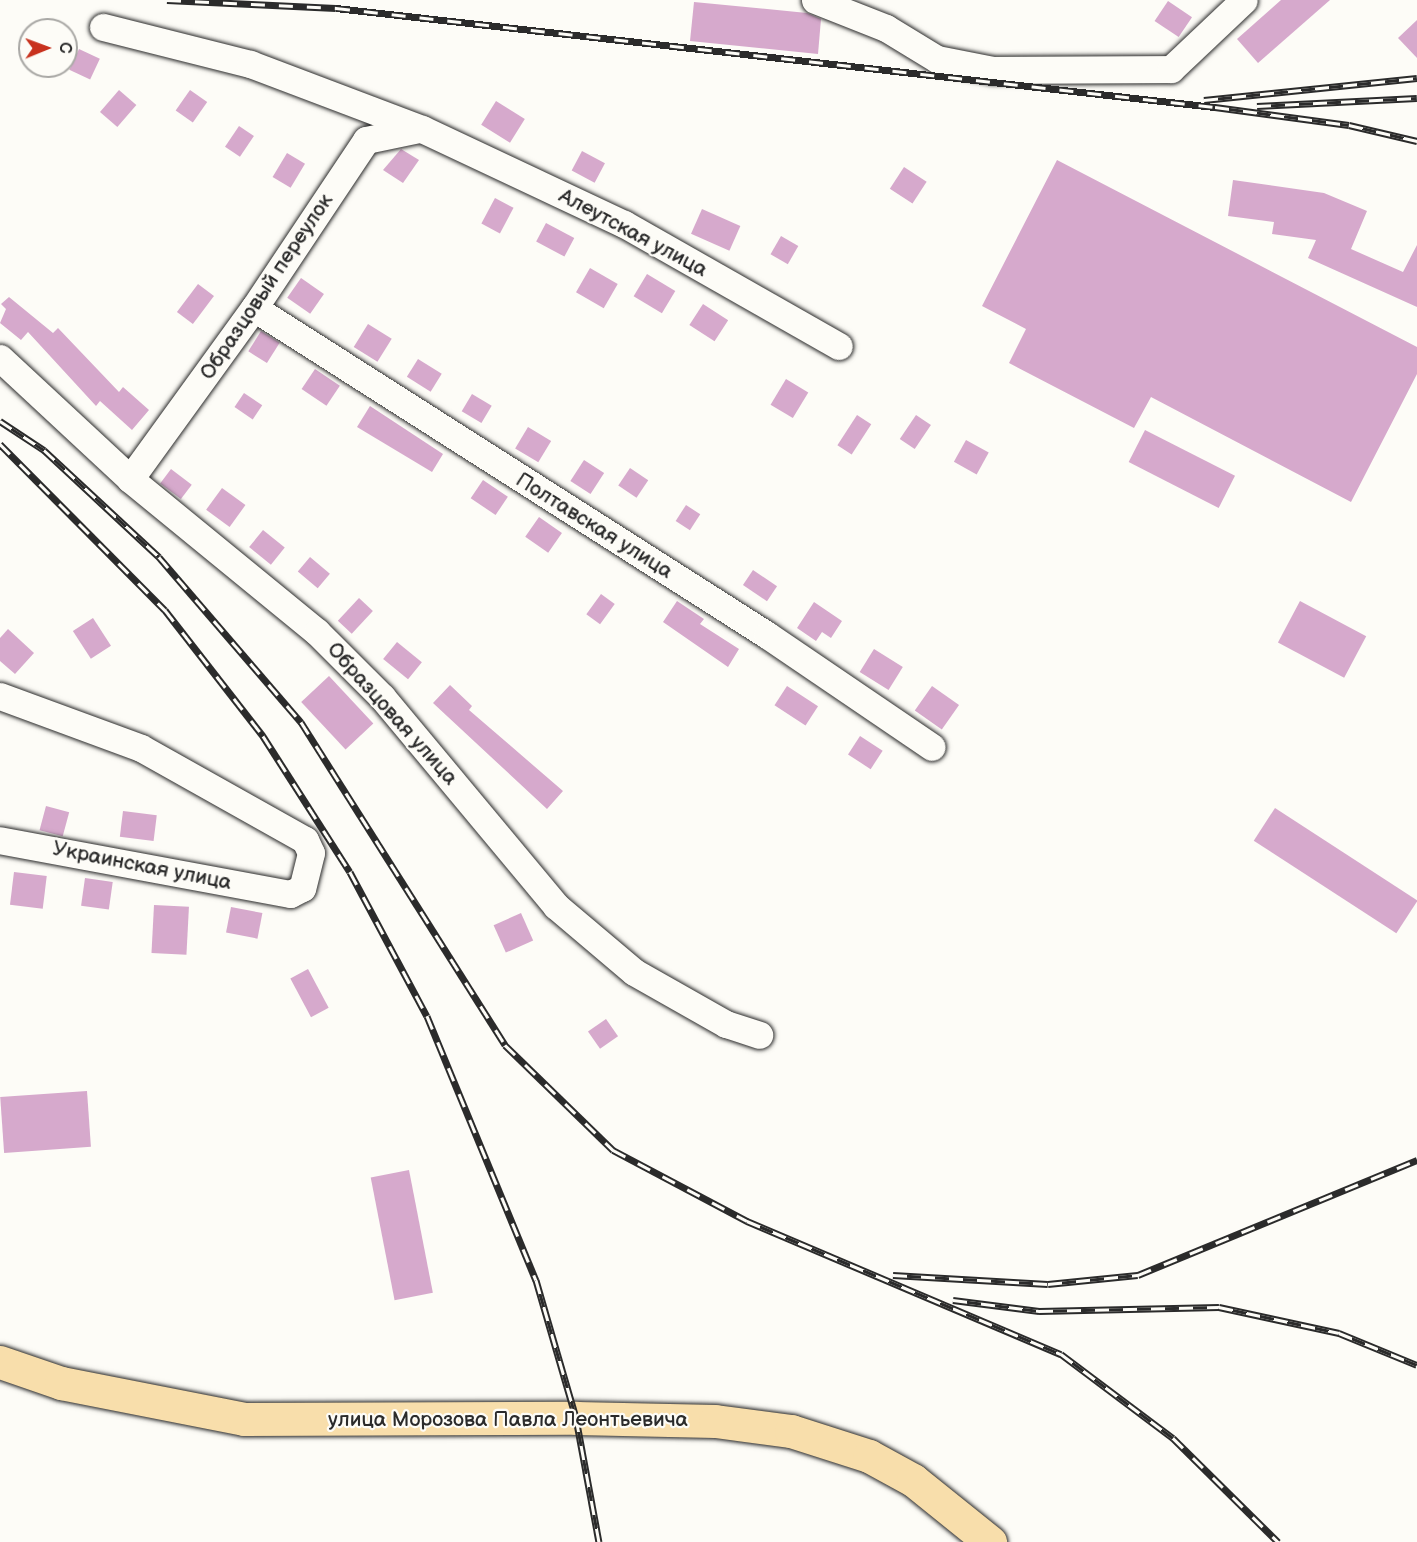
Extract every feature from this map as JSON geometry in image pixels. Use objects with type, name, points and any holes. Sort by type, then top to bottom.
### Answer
[{"type":"main road","name":"улица Морозова Павла Леонтьевича","points":[[0,1362],[61,1383],[244,1419],[576,1418],[715,1421],[791,1431],[869,1456],[913,1480],[990,1542]]},
{"type":"street","points":[[815,0],[886,28],[937,59],[993,70],[1172,69],[1244,0]]},
{"type":"street","name":"Алеутская улица","points":[[103,27],[250,64],[423,129],[624,224],[838,346]]},
{"type":"street","name":"Образцовый переулок","points":[[130,479],[255,308],[366,140],[386,133],[423,129]]},
{"type":"street","name":"Полтавская улица","points":[[255,308],[767,635],[932,747]]},
{"type":"street","name":"Образцовая улица","points":[[0,358],[130,479],[317,632],[382,697],[556,906],[634,972],[726,1024],[759,1035]]},
{"type":"street","name":"Украинская улица","points":[[0,696],[141,748],[305,840],[311,853],[302,888],[284,893],[0,840]]},
{"type":"building","points":[[1281,0],[1330,0],[1258,63],[1237,39]]},
{"type":"building","points":[[1168,1],[1192,17],[1179,37],[1155,21]]},
{"type":"building","points":[[694,2],[807,13],[821,19],[818,54],[690,41]]},
{"type":"building","points":[[1417,20],[1417,58],[1398,38]]},
{"type":"building","points":[[79,49],[100,59],[90,80],[78,74]]},
{"type":"building","points":[[119,90],[136,105],[117,127],[100,112]]},
{"type":"building","points":[[190,90],[207,102],[193,123],[176,110]]},
{"type":"building","points":[[496,101],[525,119],[510,143],[481,125]]},
{"type":"building","points":[[239,126],[254,136],[240,157],[225,147]]},
{"type":"building","points":[[401,149],[419,160],[403,183],[383,170]]},
{"type":"building","points":[[582,151],[605,163],[595,183],[572,170]]},
{"type":"building","points":[[287,153],[305,164],[291,188],[273,177]]},
{"type":"building","points":[[1057,160],[1417,347],[1417,374],[1351,502],[1151,397],[1134,428],[1009,363],[1026,329],[982,306]]},
{"type":"building","points":[[904,167],[927,182],[912,204],[890,189]]},
{"type":"building","points":[[1233,180],[1324,193],[1367,211],[1351,249],[1403,272],[1417,245],[1417,307],[1308,258],[1316,240],[1272,234],[1274,222],[1228,216]]},
{"type":"building","points":[[495,198],[514,208],[500,233],[481,224]]},
{"type":"building","points":[[702,209],[740,226],[729,251],[691,234]]},
{"type":"building","points":[[546,223],[574,238],[564,257],[536,242]]},
{"type":"building","points":[[781,236],[798,246],[788,264],[770,254]]},
{"type":"building","points":[[590,268],[618,284],[604,308],[576,292]]},
{"type":"building","points":[[647,274],[675,291],[662,313],[634,296]]},
{"type":"building","points":[[301,278],[324,294],[310,314],[287,298]]},
{"type":"building","points":[[198,284],[214,296],[193,324],[177,312]]},
{"type":"building","points":[[9,297],[53,333],[58,328],[119,392],[123,387],[149,410],[132,430],[100,401],[96,406],[28,332],[21,340],[0,323],[6,309],[1,304]]},
{"type":"building","points":[[703,304],[728,320],[715,341],[689,325]]},
{"type":"building","points":[[368,324],[392,339],[377,362],[354,347]]},
{"type":"building","points":[[261,331],[280,343],[267,363],[248,351]]},
{"type":"building","points":[[418,359],[442,374],[431,392],[407,377]]},
{"type":"building","points":[[315,369],[340,386],[326,406],[302,389]]},
{"type":"building","points":[[786,379],[808,392],[793,418],[771,405]]},
{"type":"building","points":[[244,393],[262,405],[253,419],[234,407]]},
{"type":"building","points":[[472,394],[492,406],[481,423],[462,411]]},
{"type":"building","points":[[370,406],[443,454],[432,472],[357,427]]},
{"type":"building","points":[[857,415],[871,424],[852,454],[837,445]]},
{"type":"building","points":[[916,415],[931,425],[915,449],[900,439]]},
{"type":"building","points":[[528,427],[551,441],[538,462],[515,448]]},
{"type":"building","points":[[1145,430],[1235,476],[1219,508],[1129,462]]},
{"type":"building","points":[[966,440],[989,453],[977,474],[954,462]]},
{"type":"building","points":[[584,460],[604,473],[591,494],[570,481]]},
{"type":"building","points":[[630,468],[648,480],[636,498],[618,485]]},
{"type":"building","points":[[171,469],[192,485],[181,499],[160,483]]},
{"type":"building","points":[[483,480],[508,497],[496,515],[471,498]]},
{"type":"building","points":[[222,488],[245,505],[230,527],[206,510]]},
{"type":"building","points":[[686,505],[700,514],[690,530],[676,521]]},
{"type":"building","points":[[539,517],[562,533],[548,553],[525,537]]},
{"type":"building","points":[[263,530],[285,548],[271,565],[249,547]]},
{"type":"building","points":[[310,557],[330,574],[318,588],[298,572]]},
{"type":"building","points":[[753,570],[777,586],[767,601],[743,585]]},
{"type":"building","points":[[601,594],[615,604],[600,624],[586,614]]},
{"type":"building","points":[[359,598],[373,611],[352,634],[338,621]]},
{"type":"building","points":[[677,601],[704,619],[700,624],[739,649],[728,667],[663,622]]},
{"type":"building","points":[[1300,601],[1366,636],[1344,678],[1278,642]]},
{"type":"building","points":[[814,602],[842,621],[831,638],[822,632],[816,641],[797,628]]},
{"type":"building","points":[[93,618],[111,646],[91,659],[73,631]]},
{"type":"building","points":[[8,629],[34,653],[15,674],[0,661],[0,638]]},
{"type":"building","points":[[397,642],[422,662],[408,679],[383,659]]},
{"type":"building","points":[[874,649],[903,667],[889,690],[860,672]]},
{"type":"building","points":[[329,676],[373,724],[346,749],[301,702]]},
{"type":"building","points":[[450,685],[472,706],[469,710],[563,791],[547,809],[433,703]]},
{"type":"building","points":[[787,686],[818,706],[806,725],[774,705]]},
{"type":"building","points":[[932,686],[959,705],[942,730],[915,711]]},
{"type":"building","points":[[860,736],[883,751],[871,769],[848,754]]},
{"type":"building","points":[[46,806],[69,812],[63,836],[40,830]]},
{"type":"building","points":[[1275,808],[1417,900],[1396,933],[1254,841]]},
{"type":"building","points":[[123,811],[157,815],[154,841],[120,837]]},
{"type":"building","points":[[14,872],[47,876],[43,909],[10,905]]},
{"type":"building","points":[[85,878],[113,882],[109,910],[81,906]]},
{"type":"building","points":[[154,905],[189,907],[186,955],[151,953]]},
{"type":"building","points":[[231,907],[262,913],[257,939],[226,933]]},
{"type":"building","points":[[521,913],[533,940],[506,953],[494,925]]},
{"type":"building","points":[[308,969],[329,1008],[311,1017],[290,978]]},
{"type":"building","points":[[606,1019],[618,1036],[600,1049],[588,1032]]},
{"type":"building","points":[[87,1091],[91,1147],[4,1153],[0,1097]]},
{"type":"building","points":[[409,1170],[433,1293],[395,1300],[371,1177]]},
{"type":"railway","points":[[167,0],[336,8],[1215,107],[1349,125],[1417,141]]},
{"type":"railway","points":[[1204,100],[1417,78]]},
{"type":"railway","points":[[1257,106],[1417,98]]},
{"type":"railway","points":[[0,421],[44,450],[159,557],[301,722],[505,1045],[613,1150],[747,1221],[1061,1354],[1173,1438],[1278,1542]]},
{"type":"railway","points":[[0,444],[165,610],[263,736],[350,872],[427,1016],[536,1280],[576,1418],[599,1542]]},
{"type":"railway","points":[[893,1275],[1048,1284],[1138,1275],[1417,1160]]},
{"type":"railway","points":[[953,1300],[1039,1311],[1219,1307],[1339,1333],[1417,1365]]}]
